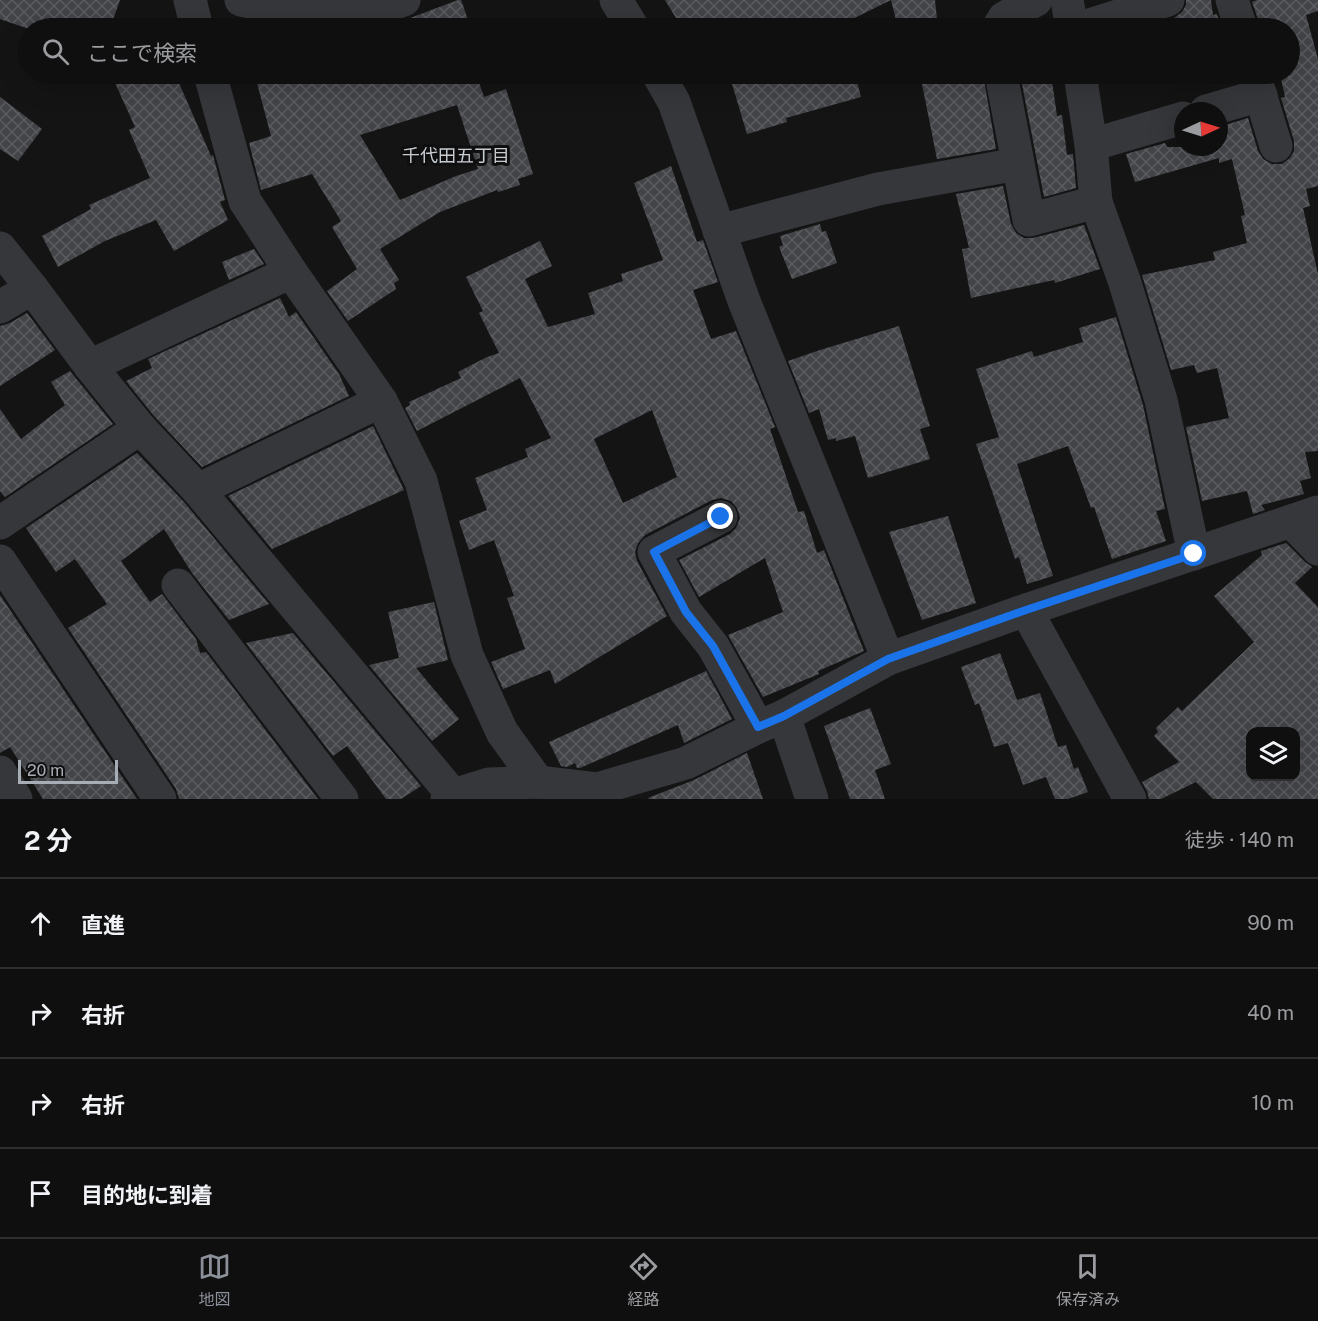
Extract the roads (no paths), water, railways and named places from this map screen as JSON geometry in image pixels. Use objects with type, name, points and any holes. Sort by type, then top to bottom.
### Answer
[{"type":"street","points":[[190,0],[194,18]]},
{"type":"street","points":[[242,0],[311,15],[378,9],[404,0]]},
{"type":"street","points":[[616,0],[627,18]]},
{"type":"street","points":[[1004,18],[1036,0]]},
{"type":"street","points":[[1067,0],[1070,18]]},
{"type":"street","points":[[1111,18],[1168,0]]},
{"type":"street","points":[[1232,0],[1237,18]]},
{"type":"street","points":[[213,84],[245,201],[291,272],[381,401],[420,480],[467,655],[502,732],[538,782]]},
{"type":"street","points":[[664,84],[674,102],[744,301],[888,659]]},
{"type":"street","points":[[1003,84],[1029,220],[1096,202]]},
{"type":"street","points":[[1082,84],[1091,145],[1096,202],[1124,280],[1161,400],[1194,554]]},
{"type":"street","points":[[1223,102],[1258,84],[1276,146]]},
{"type":"street","points":[[1091,145],[1174,121]]},
{"type":"street","points":[[719,231],[878,189],[1018,164]]},
{"type":"street","points":[[0,248],[140,428],[198,490],[450,797],[489,784],[538,782],[597,789],[686,763],[771,722],[888,659],[1304,517],[1318,549]]},
{"type":"street","points":[[90,366],[291,272]]},
{"type":"street","points":[[0,307],[32,288]]},
{"type":"street","points":[[198,490],[381,401]]},
{"type":"street","points":[[0,524],[140,428]]},
{"type":"street","points":[[721,517],[654,552],[686,612],[771,722],[812,799]]},
{"type":"street","points":[[0,561],[160,799]]},
{"type":"street","points":[[178,585],[342,799]]},
{"type":"street","points":[[1026,610],[1130,799]]},
{"type":"street","points":[[0,772],[16,799]]},
{"type":"district","name":"千代田五丁目","points":[[456,156]]}]
